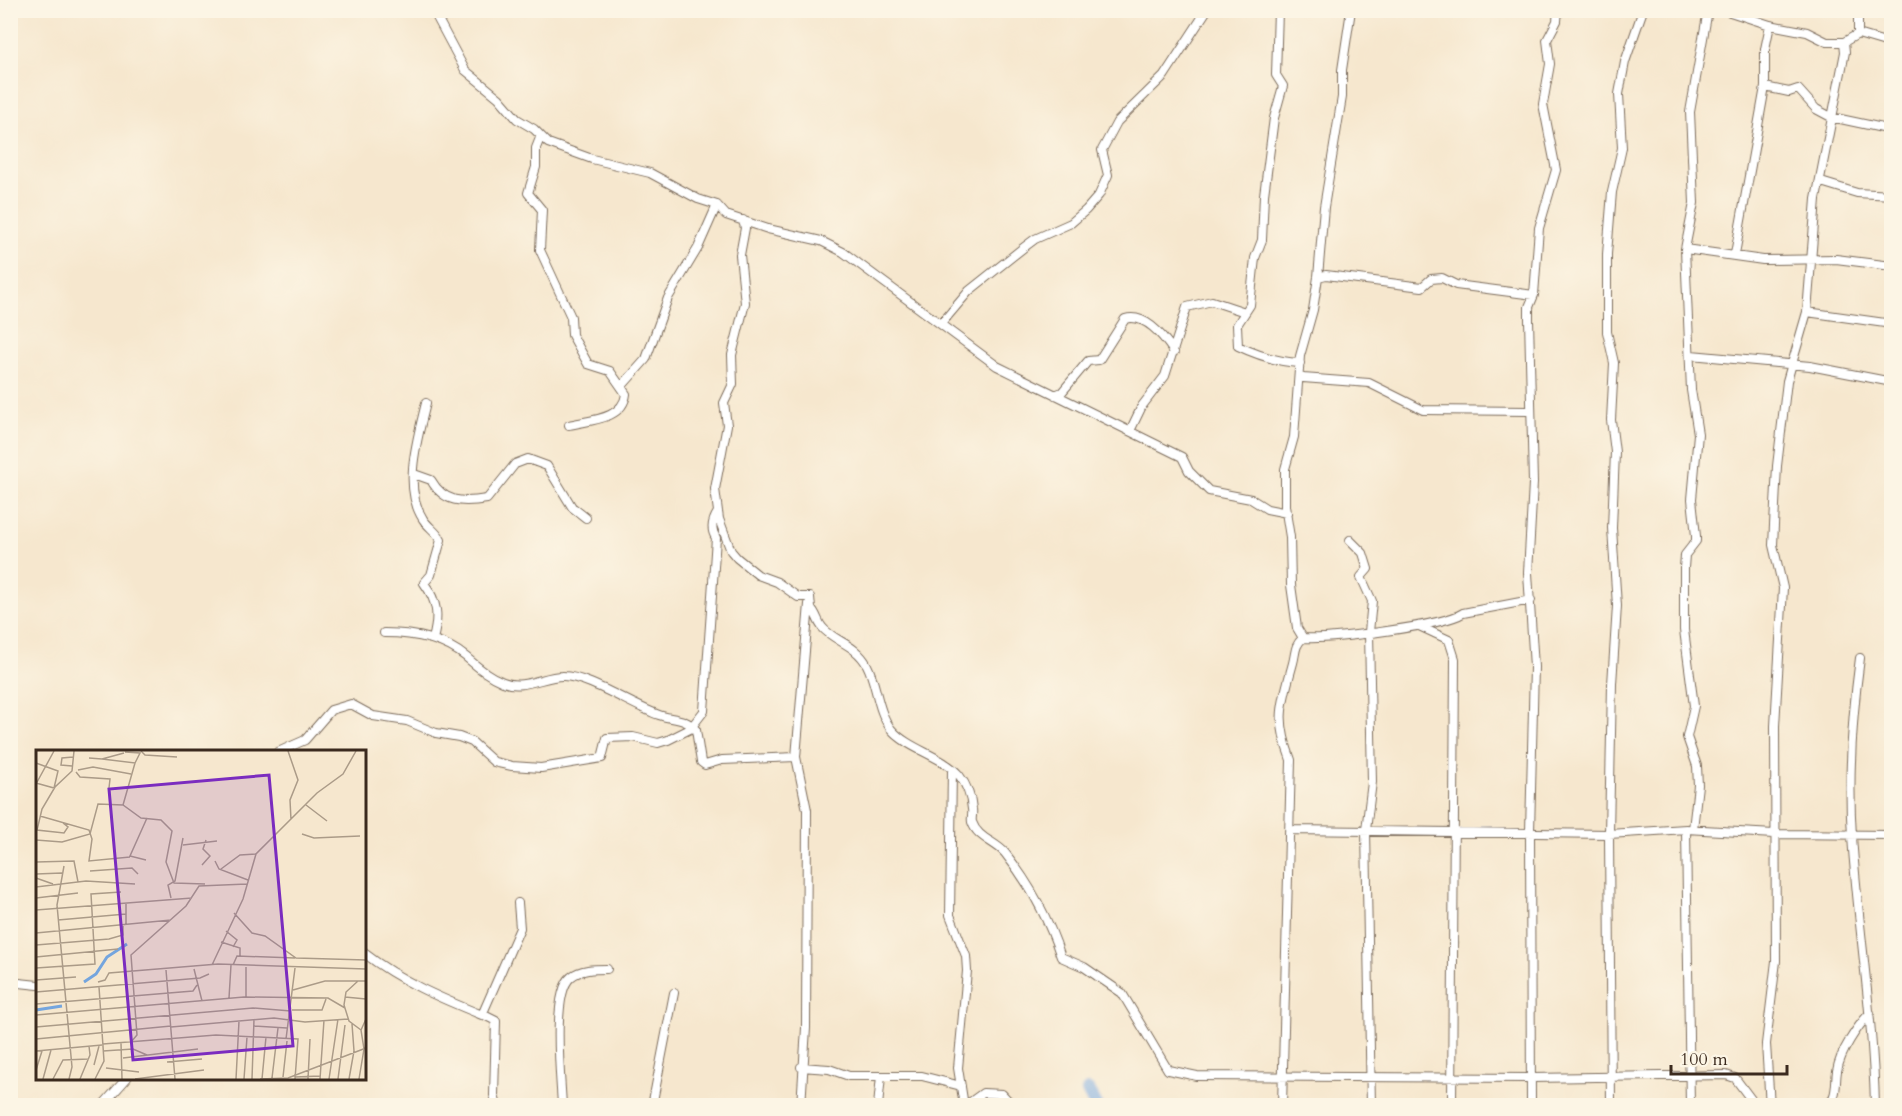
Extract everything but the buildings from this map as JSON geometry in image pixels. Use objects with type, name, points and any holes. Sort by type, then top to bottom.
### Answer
[{"type":"street","points":[[433,10],[465,70],[540,138],[563,150],[650,173],[698,199],[717,206],[726,215],[768,229],[821,241],[843,252],[997,366],[1182,457],[1194,478],[1209,491],[1251,499],[1267,509],[1287,513]]},
{"type":"street","points":[[941,324],[969,291],[1023,248],[1035,239],[1071,223],[1086,210],[1106,181],[1108,175],[1102,150],[1116,122],[1164,76],[1207,10]]},
{"type":"street","points":[[1278,10],[1276,75],[1282,86],[1274,118],[1264,195],[1262,240],[1255,258],[1250,305],[1238,325],[1238,346],[1275,359],[1300,363]]},
{"type":"street","points":[[1303,638],[1297,628],[1291,585],[1285,469],[1294,437],[1300,363],[1318,278],[1324,207],[1342,97],[1342,70],[1350,10]]},
{"type":"street","points":[[1531,1106],[1530,832],[1534,667],[1529,628],[1531,600],[1527,573],[1533,483],[1529,411],[1529,307],[1534,295],[1539,228],[1556,170],[1543,104],[1550,64],[1547,40],[1557,21],[1558,10]]},
{"type":"street","points":[[1611,1106],[1609,834],[1612,684],[1617,606],[1612,528],[1615,452],[1611,420],[1614,363],[1607,332],[1607,254],[1612,192],[1622,148],[1619,94],[1625,62],[1643,10]]},
{"type":"street","points":[[1690,1106],[1689,829],[1698,785],[1697,766],[1687,737],[1694,705],[1684,622],[1684,562],[1696,536],[1692,499],[1698,434],[1691,390],[1685,249],[1694,203],[1690,112],[1708,10]]},
{"type":"street","points":[[1724,10],[1770,25],[1808,32],[1827,42],[1844,42],[1858,34],[1892,44]]},
{"type":"street","points":[[1858,10],[1858,34]]},
{"type":"street","points":[[1735,254],[1765,87],[1765,49],[1770,25]]},
{"type":"street","points":[[1770,1106],[1766,1044],[1776,961],[1775,726],[1783,588],[1773,545],[1773,528],[1784,398],[1807,312],[1816,199],[1845,52],[1844,42]]},
{"type":"street","points":[[1765,87],[1789,92],[1798,89],[1816,109],[1831,117],[1892,130]]},
{"type":"street","points":[[540,138],[536,148],[536,167],[528,193],[529,198],[542,210],[540,249],[571,317],[572,335],[586,361],[590,366],[610,371],[626,394],[620,411],[587,424],[569,425]]},
{"type":"street","points":[[1821,182],[1857,193],[1892,195]]},
{"type":"street","points":[[622,386],[646,359],[668,298],[698,248],[717,206]]},
{"type":"street","points":[[743,220],[745,228],[740,255],[745,303],[732,355],[733,384],[724,403],[727,425],[715,489],[718,512],[731,551],[737,558],[758,575],[777,582],[798,597],[810,597]]},
{"type":"street","points":[[1685,249],[1735,254],[1763,260],[1811,258],[1892,266]]},
{"type":"street","points":[[1318,278],[1326,275],[1422,287],[1431,279],[1442,278],[1456,285],[1534,295]]},
{"type":"street","points":[[1130,431],[1142,406],[1165,376],[1187,307],[1212,301],[1245,312]]},
{"type":"street","points":[[1807,312],[1892,324]]},
{"type":"street","points":[[1055,395],[1062,392],[1088,360],[1098,360],[1125,318],[1140,319],[1150,325],[1165,338],[1174,352]]},
{"type":"street","points":[[1691,355],[1794,363],[1892,382]]},
{"type":"street","points":[[1299,375],[1304,378],[1369,383],[1423,410],[1529,411]]},
{"type":"street","points":[[426,403],[412,492],[419,512],[441,540],[431,575],[424,583],[436,603],[437,620],[433,639]]},
{"type":"street","points":[[414,474],[431,480],[438,492],[448,499],[477,501],[487,499],[515,464],[528,459],[547,466],[572,507],[586,518]]},
{"type":"street","points":[[283,750],[306,740],[331,710],[351,704],[373,716],[407,721],[436,734],[459,737],[472,742],[494,762],[531,767],[597,760],[605,753],[607,738],[633,737],[658,743],[693,727],[704,711],[716,538],[712,532],[712,525],[718,512]]},
{"type":"street","points":[[1350,540],[1363,553],[1368,569],[1361,577],[1372,601],[1369,632],[1372,766],[1366,830],[1371,1106]]},
{"type":"street","points":[[801,1106],[801,1067],[806,1028],[807,810],[796,757],[810,597]]},
{"type":"street","points":[[810,597],[811,608],[818,615],[822,627],[851,647],[867,665],[877,697],[893,731],[952,769],[968,791],[972,822],[982,837],[1003,851],[1016,869],[1043,912],[1056,938],[1061,957],[1089,970],[1122,993],[1168,1070],[1197,1076],[1452,1075],[1531,1078],[1611,1074],[1726,1075],[1735,1078],[1756,1106]]},
{"type":"street","points":[[1282,1106],[1292,760],[1282,735],[1284,689],[1293,663],[1296,644],[1303,638],[1323,640],[1419,626],[1454,619],[1463,613],[1531,600]]},
{"type":"street","points":[[1419,626],[1449,640],[1455,659],[1452,831],[1452,1106]]},
{"type":"street","points":[[384,633],[417,635],[433,639],[466,657],[485,675],[506,684],[534,683],[560,675],[574,678],[664,717],[683,719],[693,727],[699,741],[701,762],[705,765],[722,760],[796,757]]},
{"type":"street","points":[[1860,658],[1852,746],[1852,835],[1870,1013],[1875,1106]]},
{"type":"street","points":[[952,769],[950,915],[966,956],[967,971],[958,1068],[964,1106],[983,1093],[1002,1094],[1013,1106]]},
{"type":"street","points":[[1290,830],[1609,834],[1689,829],[1774,834],[1892,835]]},
{"type":"street","points":[[482,1014],[520,928],[518,903]]},
{"type":"street","points":[[366,955],[384,969],[426,991],[496,1021],[494,1095],[497,1106]]},
{"type":"street","points":[[562,1106],[560,1033],[564,986],[572,976],[590,969],[607,969]]},
{"type":"street","points":[[10,982],[36,986]]},
{"type":"street","points":[[652,1106],[674,993]]},
{"type":"street","points":[[1827,1106],[1834,1096],[1837,1071],[1843,1055],[1870,1013]]},
{"type":"street","points":[[801,1067],[829,1069],[849,1076],[922,1076],[961,1086]]},
{"type":"street","points":[[878,1106],[881,1076]]},
{"type":"street","points":[[102,1106],[125,1080]]},
{"type":"waterway","points":[[1088,1091],[1096,1106]]}]
